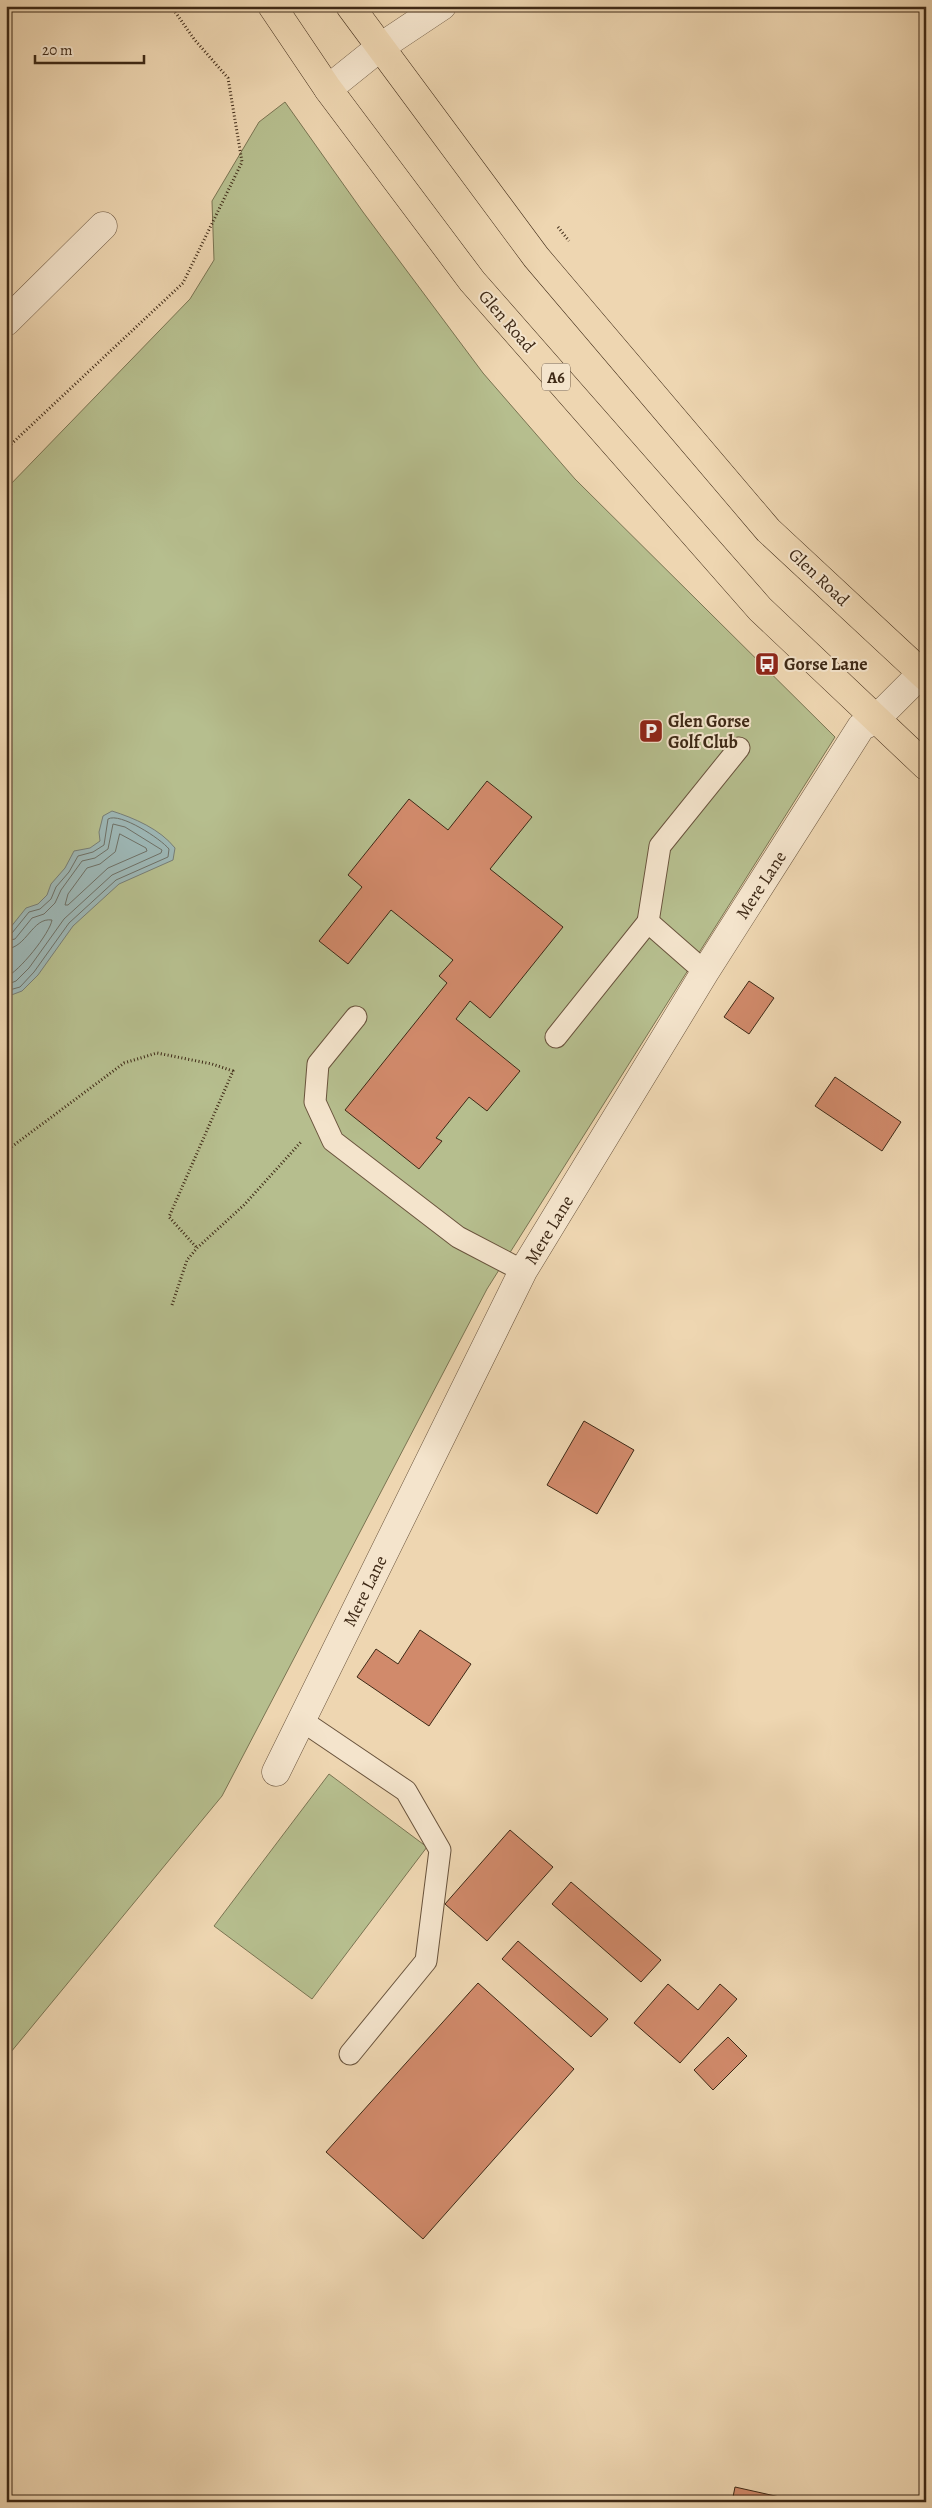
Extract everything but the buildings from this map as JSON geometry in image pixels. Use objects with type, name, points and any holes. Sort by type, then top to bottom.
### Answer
[{"type":"highway","name":"Glen Road","points":[[272,6],[328,89],[472,282],[760,609],[875,720]]},
{"type":"highway","name":"Glen Road","points":[[350,6],[379,48],[536,257],[768,530],[924,673]]},
{"type":"highway","name":"A6","points":[[875,720],[926,766]]},
{"type":"street","points":[[328,89],[379,48],[442,6]]},
{"type":"street","points":[[6,322],[103,226]]},
{"type":"street","points":[[875,720],[924,673]]},
{"type":"street","name":"Mere Lane","points":[[276,1772],[523,1271],[705,972],[861,728],[875,720]]},
{"type":"lane","points":[[556,1037],[648,922],[660,846],[739,748]]},
{"type":"lane","points":[[648,922],[705,972]]},
{"type":"lane","points":[[356,1017],[318,1064],[315,1102],[333,1141],[458,1237],[523,1271]]},
{"type":"lane","points":[[301,1720],[406,1791],[440,1850],[426,1961],[350,2054]]},
{"type":"path","points":[[6,449],[183,283],[242,162],[228,78],[194,39],[171,6]]},
{"type":"path","points":[[556,225],[575,248]]},
{"type":"path","points":[[6,1151],[124,1063],[157,1053],[212,1064],[233,1071],[169,1217],[197,1248]]},
{"type":"path","points":[[172,1305],[187,1260],[197,1248],[244,1205],[305,1138]]},
{"type":"green space","name":"Glen Gorse Golf Club","points":[[285,102],[363,212],[483,373],[575,479],[835,737],[487,1289],[222,1796],[6,2058],[6,489],[190,299],[214,260],[212,201],[259,122]]},
{"type":"green space","points":[[329,1774],[427,1847],[312,1999],[214,1926]]},
{"type":"water","points":[[112,811],[138,821],[162,835],[175,848],[173,860],[119,884],[73,926],[38,975],[22,991],[6,997],[6,933],[26,908],[38,904],[47,895],[51,884],[65,868],[74,851],[90,848],[100,841],[99,832],[103,816]]},
{"type":"place","name":"Gorse Lane","points":[[767,664]]},
{"type":"place","name":"Glen Gorse Golf Club","points":[[651,731]]}]
